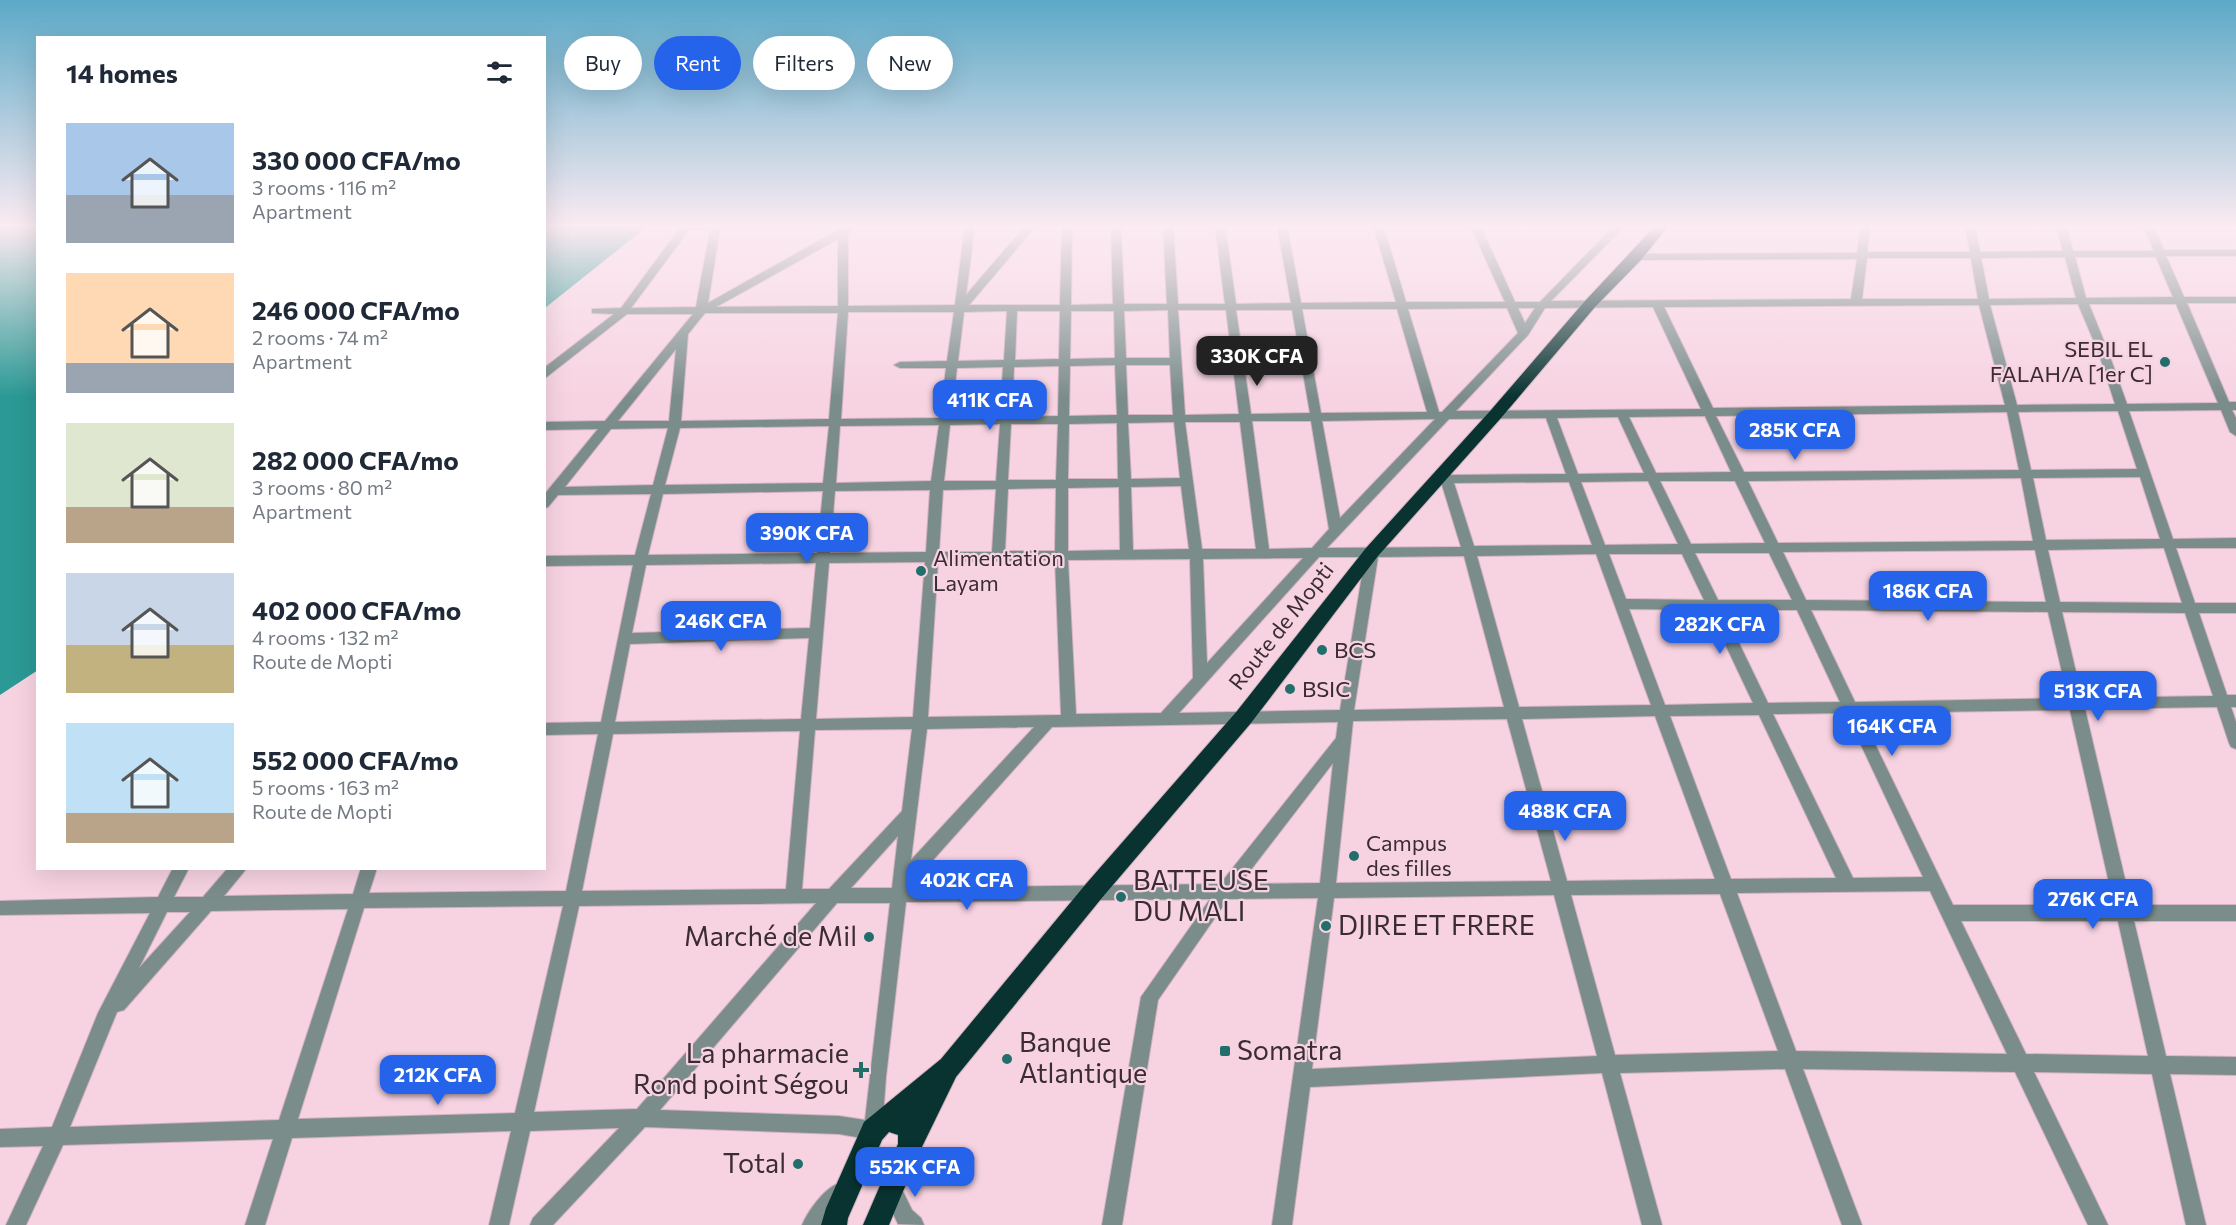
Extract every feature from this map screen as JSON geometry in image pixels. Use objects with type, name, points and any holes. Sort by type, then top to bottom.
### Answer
[{"type":"highway","name":"Route de Mopti","points":[[878,1125],[949,1066],[1093,892],[1244,717],[1372,552],[1445,475],[1590,304],[1611,282]]},
{"type":"highway","name":"Route de Mopti","points":[[876,1225],[909,1144],[949,1066]]},
{"type":"highway","points":[[834,1225],[835,1217],[878,1125],[894,1119],[904,1123],[910,1131],[909,1144]]},
{"type":"street","points":[[546,372],[622,313],[645,282]]},
{"type":"street","points":[[701,311],[706,282]]},
{"type":"street","points":[[546,502],[701,311],[753,282]]},
{"type":"street","points":[[793,896],[836,422],[843,282]]},
{"type":"street","points":[[0,1138],[641,1118],[878,1125],[900,889],[920,723],[930,556],[937,485],[963,282]]},
{"type":"street","points":[[960,309],[983,282]]},
{"type":"street","points":[[1065,282],[1065,419],[1061,555],[1068,720]]},
{"type":"street","points":[[1117,282],[1127,554]]},
{"type":"street","points":[[1171,282],[1179,418],[1196,554],[1200,678]]},
{"type":"street","points":[[1227,282],[1247,417],[1263,553]]},
{"type":"street","points":[[1291,282],[1318,416],[1336,530]]},
{"type":"street","points":[[1394,282],[1439,415]]},
{"type":"street","points":[[1501,282],[1524,333]]},
{"type":"street","points":[[1164,718],[1439,415],[1524,333],[1542,304],[1564,282]]},
{"type":"street","points":[[1856,302],[1859,282]]},
{"type":"street","points":[[1981,282],[2012,409],[2054,607],[2196,1225]]},
{"type":"street","points":[[2077,282],[2082,301],[2103,351],[2191,608],[2229,701],[2236,743]]},
{"type":"street","points":[[2172,282],[2230,406],[2236,432]]},
{"type":"street","points":[[596,311],[622,313],[1012,308],[2236,300]]},
{"type":"street","points":[[1657,304],[2098,1225]]},
{"type":"street","points":[[998,556],[1012,308]]},
{"type":"street","points":[[499,1225],[573,898],[640,560],[675,423],[683,335]]},
{"type":"street","points":[[900,365],[1175,361]]},
{"type":"street","points":[[546,426],[2230,406]]},
{"type":"street","points":[[1622,412],[1847,883]]},
{"type":"street","points":[[1550,414],[1852,1225]]},
{"type":"street","points":[[1652,1225],[1469,551],[1445,475],[1573,477],[2144,473]]},
{"type":"street","points":[[556,491],[1186,482]]},
{"type":"street","points":[[546,561],[2236,543]]},
{"type":"street","points":[[1282,1225],[1328,890],[1346,716],[1372,552]]},
{"type":"street","points":[[1621,604],[2236,608]]},
{"type":"street","points":[[624,639],[817,633]]},
{"type":"street","points":[[546,729],[2229,701]]},
{"type":"street","points":[[900,889],[1049,720]]},
{"type":"street","points":[[1112,1225],[1150,997],[1224,892],[1343,740]]},
{"type":"street","points":[[540,1225],[641,1118],[833,896],[909,814]]},
{"type":"street","points":[[16,1225],[57,1137],[104,1019],[164,906],[180,870]]},
{"type":"street","points":[[104,1019],[237,870]]},
{"type":"street","points":[[255,1225],[368,870]]},
{"type":"street","points":[[0,908],[358,901],[833,896],[900,889],[1224,892],[1847,883],[1935,884]]},
{"type":"street","points":[[1949,913],[2236,913]]},
{"type":"street","points":[[1302,1078],[1608,1064],[1790,1060],[2236,1066]]},
{"type":"street","points":[[812,1225],[854,1174]]},
{"type":"street","points":[[892,1188],[901,1211],[914,1225]]},
{"type":"water","points":[[0,282],[36,282],[36,671],[0,695]]},
{"type":"water","points":[[546,282],[577,282],[546,307]]},
{"type":"place","name":"SEBIL EL FALAH/A [1er C]","points":[[2165,362]]},
{"type":"place","name":"Alimentation Layam","points":[[921,571]]},
{"type":"place","name":"BCS","points":[[1322,650]]},
{"type":"place","name":"BSIC","points":[[1290,689]]},
{"type":"place","name":"Campus des filles","points":[[1354,856]]},
{"type":"place","name":"BATTEUSE DU MALI","points":[[1121,897]]},
{"type":"place","name":"DJIRE ET FRERE","points":[[1326,926]]},
{"type":"place","name":"Marché de Mil","points":[[869,937]]},
{"type":"place","name":"Somatra","points":[[1225,1051]]},
{"type":"place","name":"Banque Atlantique","points":[[1007,1059]]},
{"type":"place","name":"La pharmacie Rond point Ségou","points":[[861,1070]]},
{"type":"place","name":"Total","points":[[798,1164]]}]
